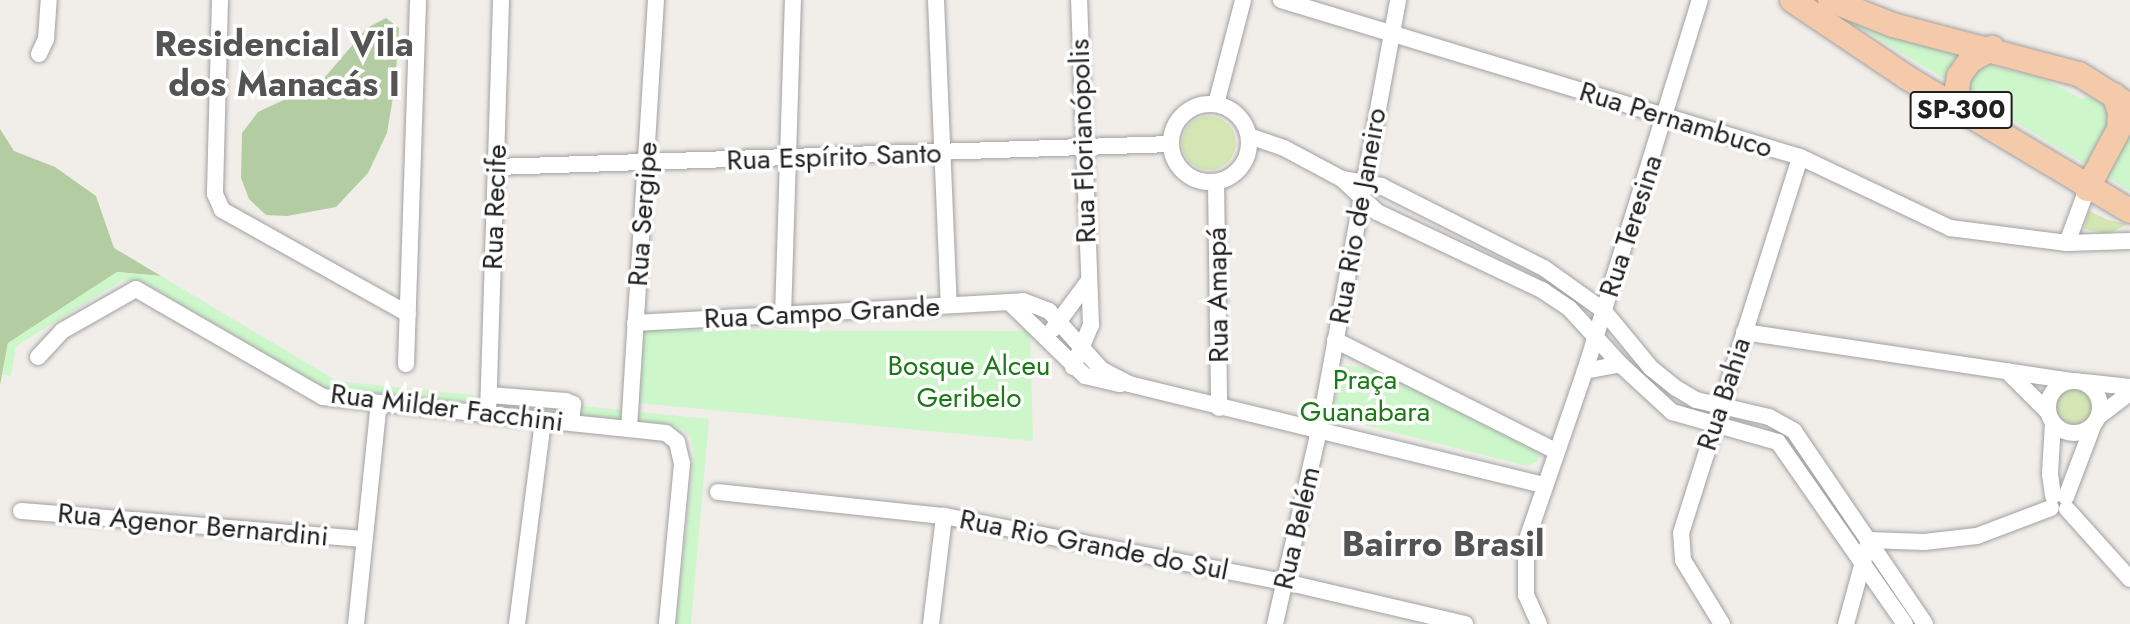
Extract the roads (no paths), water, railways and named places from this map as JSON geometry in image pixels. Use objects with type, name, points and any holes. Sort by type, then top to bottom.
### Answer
[{"type":"main road","name":"SP-300","points":[[1793,0],[2048,165],[2130,211]]},
{"type":"main road","name":"SP-300","points":[[1830,0],[1893,25],[1992,48],[2079,74],[2122,100]]},
{"type":"main road","points":[[1962,111],[1957,89],[1959,76],[1970,61],[1992,48]]},
{"type":"main road","points":[[2087,189],[2120,122],[2122,100]]},
{"type":"main road","points":[[2048,165],[2087,162],[2105,153]]},
{"type":"street","points":[[39,54],[46,39],[49,0]]},
{"type":"street","points":[[220,0],[215,194],[222,210],[408,314]]},
{"type":"street","points":[[406,364],[418,0]]},
{"type":"street","name":"Rua Recife","points":[[488,415],[501,0]]},
{"type":"street","name":"Rua Sergipe","points":[[629,429],[656,0]]},
{"type":"street","points":[[783,316],[793,0]]},
{"type":"street","points":[[936,0],[949,305]]},
{"type":"street","name":"Rua Florianópolis","points":[[1073,367],[1091,325],[1087,283],[1079,0]]},
{"type":"street","points":[[1216,104],[1243,0]]},
{"type":"street","name":"Rua Pernambuco","points":[[1282,0],[1800,157],[1950,228],[2067,243],[2130,240]]},
{"type":"street","name":"Rua Rio de Janeiro","points":[[1318,431],[1398,0]]},
{"type":"street","name":"Rua Teresina","points":[[1539,624],[1526,595],[1526,542],[1554,450],[1597,335],[1700,0]]},
{"type":"street","points":[[1249,136],[1242,166],[1216,182],[1188,176],[1176,162],[1171,144],[1175,125],[1184,114],[1195,107],[1216,104],[1235,113],[1249,136],[1284,148],[1342,179],[1377,212],[1542,290],[1569,307],[1597,335],[1620,364],[1672,412],[1778,442],[1905,624]]},
{"type":"street","name":"Rua Espírito Santo","points":[[496,167],[943,154],[1171,144]]},
{"type":"street","name":"Rua Bahia","points":[[1722,624],[1683,560],[1681,543],[1714,425],[1800,157]]},
{"type":"street","points":[[1342,179],[1365,181],[1545,268],[1604,311],[1659,375],[1696,400],[1769,417],[1794,431],[1925,624]]},
{"type":"street","name":"Rua Amapá","points":[[1216,182],[1219,408]]},
{"type":"street","points":[[2067,243],[2087,189]]},
{"type":"street","name":"Rua Florianópolis","points":[[1046,338],[1087,283]]},
{"type":"street","name":"Rua Milder Facchini","points":[[38,357],[62,331],[136,289],[323,397],[666,433],[677,442],[682,464],[667,624]]},
{"type":"street","name":"Rua Campo Grande","points":[[635,323],[1009,302],[1037,304],[1076,298]]},
{"type":"street","points":[[1009,302],[1073,367],[1099,382],[1129,384],[1544,485]]},
{"type":"street","points":[[1037,304],[1059,321],[1102,370],[1129,384]]},
{"type":"street","points":[[1744,332],[2130,387]]},
{"type":"street","points":[[1335,340],[1554,450]]},
{"type":"street","points":[[1585,372],[1620,364]]},
{"type":"street","points":[[2005,370],[2051,417],[2072,433],[2096,421],[2130,393]]},
{"type":"street","points":[[1869,540],[1924,541],[1977,536],[2059,502],[2096,421],[2098,394],[2076,381]]},
{"type":"street","points":[[2076,381],[2053,391],[2049,474],[2059,502],[2130,579]]},
{"type":"street","points":[[489,396],[566,401],[573,404],[571,423]]},
{"type":"street","points":[[356,624],[379,403]]},
{"type":"street","points":[[517,624],[543,420]]},
{"type":"street","name":"Rua Belém","points":[[1275,624],[1318,431]]},
{"type":"street","name":"Rua Rio Grande do Sul","points":[[718,492],[944,516],[1285,582],[1465,624]]},
{"type":"street","name":"Rua Agenor Bernardini","points":[[21,511],[364,539]]},
{"type":"street","points":[[930,624],[944,516]]},
{"type":"street","points":[[1846,624],[1865,566],[1869,540]]},
{"type":"district","name":"Residencial Vila dos Manacás I","points":[[284,64]]},
{"type":"district","name":"Bairro Brasil","points":[[1443,544]]},
{"type":"park label","name":"Bosque Alceu Geribelo","points":[[969,382]]},
{"type":"park label","name":"Praça Guanabara","points":[[1365,396]]}]
